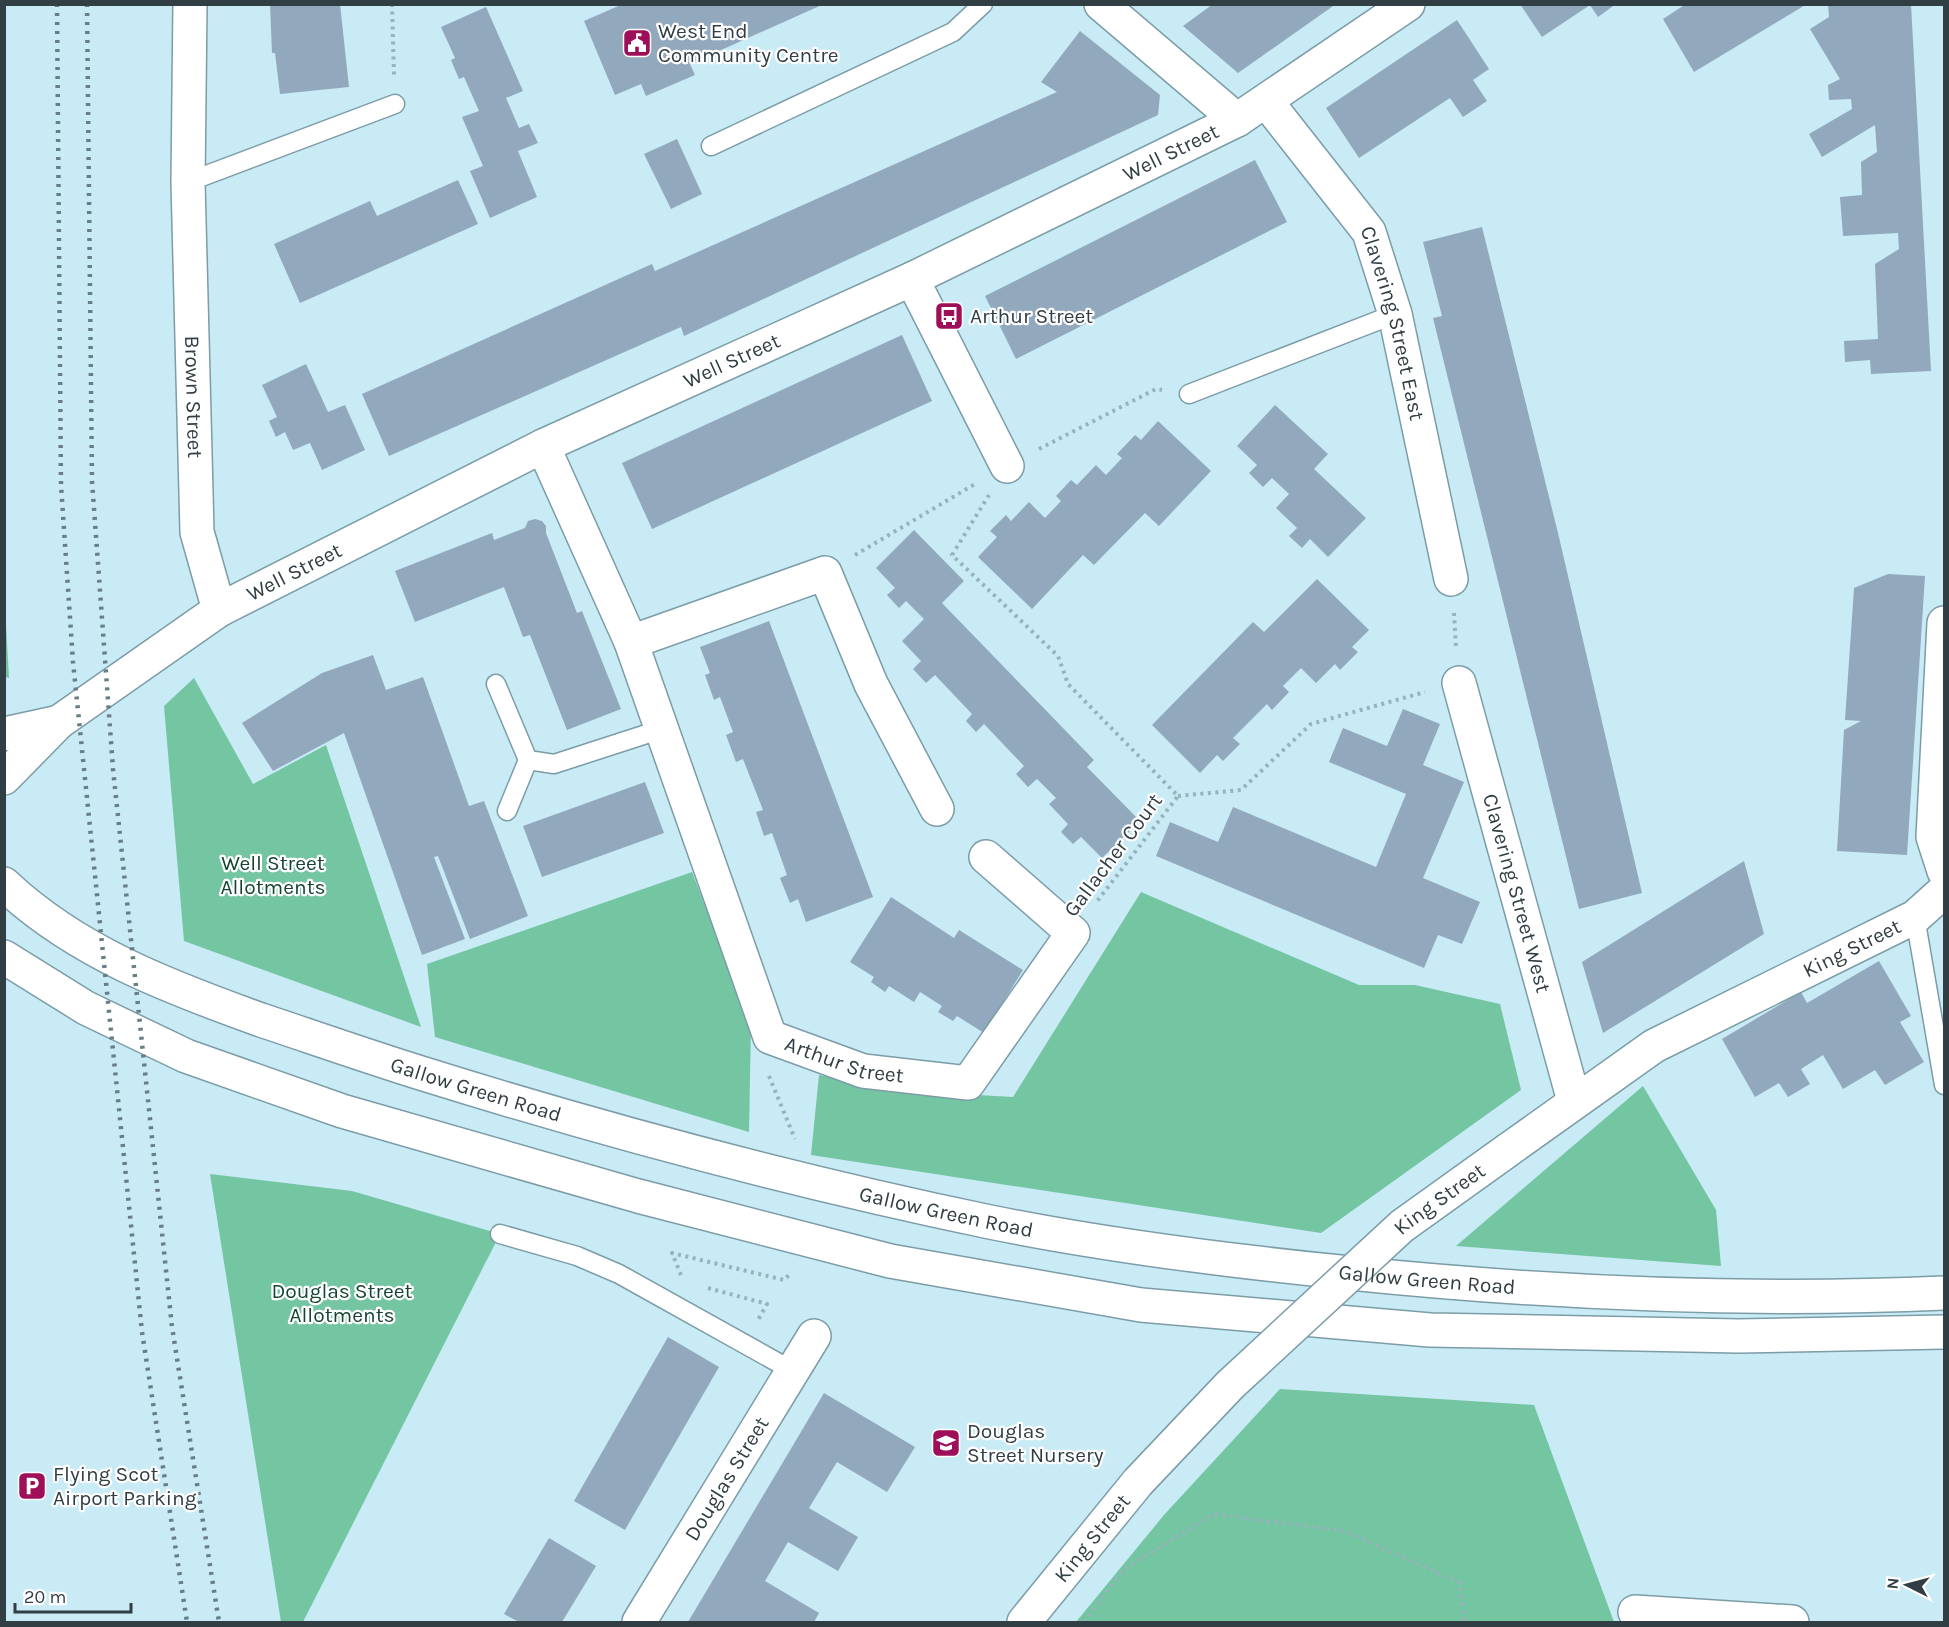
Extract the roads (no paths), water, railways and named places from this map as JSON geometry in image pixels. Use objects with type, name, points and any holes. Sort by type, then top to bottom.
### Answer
[{"type":"street","name":"Brown Street","points":[[190,4],[188,182],[197,532],[219,610]]},
{"type":"street","points":[[1101,4],[1237,120]]},
{"type":"street","name":"Well Street","points":[[4,778],[59,722],[219,610],[543,446],[912,279],[1237,120],[1408,4]]},
{"type":"street","name":"Clavering Street East","points":[[1266,101],[1369,232],[1395,314],[1451,579]]},
{"type":"street","points":[[912,279],[1007,466]]},
{"type":"street","name":"Arthur Street","points":[[543,446],[632,642],[770,1038],[863,1071],[968,1083],[1073,933],[986,857]]},
{"type":"street","points":[[632,642],[825,573],[871,684],[937,809]]},
{"type":"street","points":[[1944,623],[1934,837],[1944,871]]},
{"type":"street","name":"Clavering Street West","points":[[1459,683],[1574,1101]]},
{"type":"street","name":"Well Street","points":[[4,734],[59,722]]},
{"type":"street","name":"Gallow Green Road","points":[[4,884],[58,929],[114,961],[233,1010],[350,1051],[572,1120],[749,1168],[992,1222],[1259,1264],[1452,1284],[1569,1292],[1711,1296],[1885,1296],[1944,1293]]},
{"type":"street","name":"King Street","points":[[1024,1623],[1138,1482],[1230,1385],[1402,1226],[1654,1046],[1915,917],[1944,891]]},
{"type":"street","points":[[4,957],[86,1008],[186,1056],[342,1111],[638,1196],[891,1261],[1141,1305],[1430,1330],[1739,1336],[1944,1332]]},
{"type":"street","name":"Douglas Street","points":[[639,1623],[814,1336]]},
{"type":"street","points":[[1635,1611],[1792,1623]]},
{"type":"lane","points":[[711,146],[953,32],[983,4]]},
{"type":"lane","points":[[188,182],[395,104]]},
{"type":"lane","points":[[1189,394],[1395,314]]},
{"type":"lane","points":[[496,684],[528,760],[507,811]]},
{"type":"lane","points":[[528,760],[554,764],[662,729]]},
{"type":"lane","points":[[1915,917],[1944,1085]]},
{"type":"lane","points":[[500,1233],[577,1256],[619,1274],[792,1371]]},
{"type":"railway","points":[[57,4],[61,485],[73,662],[142,1332],[187,1622]]},
{"type":"railway","points":[[87,4],[92,481],[113,769],[172,1327],[219,1622]]},
{"type":"place","name":"West End Community Centre","points":[[637,43]]},
{"type":"place","name":"Arthur Street","points":[[949,316]]},
{"type":"place","name":"Douglas Street Nursery","points":[[946,1443]]},
{"type":"place","name":"Flying Scot Airport Parking","points":[[32,1486]]},
{"type":"park label","name":"Well Street Allotments","points":[[273,875]]},
{"type":"park label","name":"Douglas Street Allotments","points":[[342,1303]]}]
